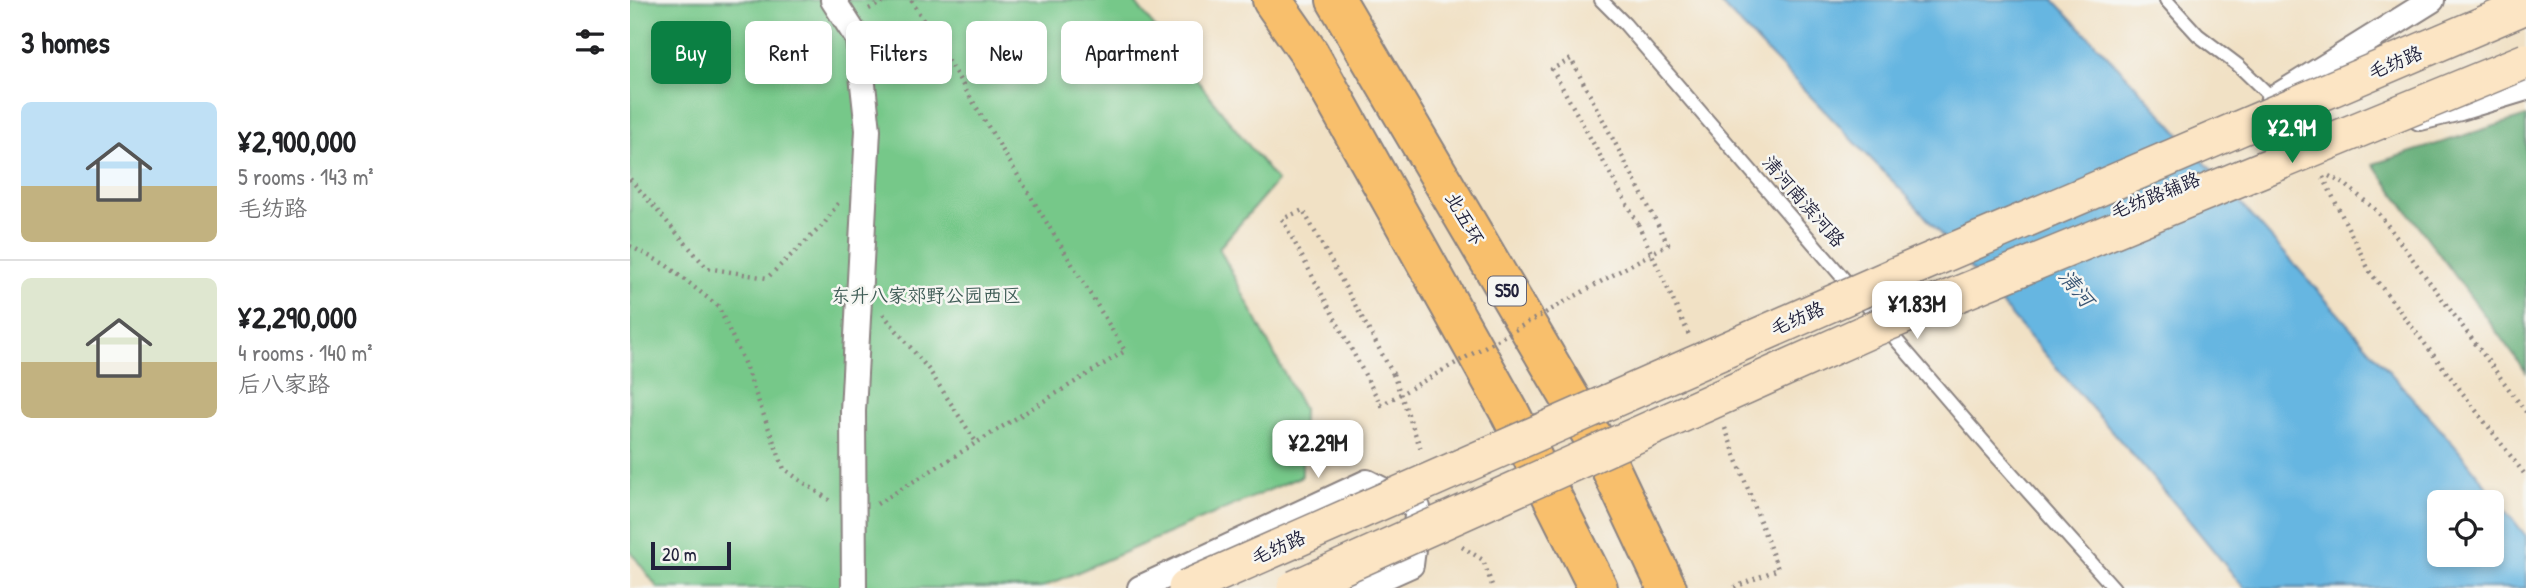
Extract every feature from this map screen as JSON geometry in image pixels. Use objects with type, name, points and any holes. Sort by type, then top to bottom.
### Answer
[{"type":"highway","points":[[1272,0],[1309,53],[1510,413],[1598,588]]},
{"type":"highway","name":"北五环","points":[[1336,0],[1607,461],[1667,588]]},
{"type":"main road","name":"毛纺路","points":[[1186,588],[1896,275],[2526,6]]},
{"type":"main road","points":[[1295,588],[1873,329],[2526,61]]},
{"type":"street","points":[[833,0],[858,39],[868,130],[853,411],[854,588]]},
{"type":"street","points":[[2273,99],[2432,0]]},
{"type":"street","name":"毛纺路辅路","points":[[1873,310],[2269,148],[2303,139],[2416,119],[2526,88]]},
{"type":"street","points":[[1140,588],[1367,482],[1418,508],[1411,565],[1360,588]]},
{"type":"lane","name":"清河南滨河路","points":[[1601,0],[1625,24],[1990,449],[2114,588]]},
{"type":"lane","points":[[2166,0],[2198,35],[2239,66],[2273,99],[2303,139]]},
{"type":"path","points":[[630,246],[666,265],[719,306],[743,360],[784,469],[854,518],[1125,351],[911,0]]},
{"type":"path","points":[[1424,457],[1393,374],[1303,210],[1282,219],[1381,405],[1668,244],[1571,59],[1552,69],[1638,224],[1692,341]]},
{"type":"path","points":[[2526,412],[2377,211],[2346,185],[2320,171],[2370,272],[2526,476]]},
{"type":"path","points":[[630,179],[707,268],[767,278],[824,225],[839,201]]},
{"type":"path","points":[[860,286],[929,370],[976,442]]},
{"type":"path","points":[[1733,588],[1778,569],[1743,473]]},
{"type":"path","points":[[1458,544],[1483,559],[1493,588]]},
{"type":"green space","name":"东升八家郊野公园西区","points":[[630,0],[1133,0],[1150,21],[1061,21],[1061,84],[1200,84],[1277,181],[1219,248],[1303,409],[1302,476],[1041,588],[658,588],[630,551]]},
{"type":"green space","points":[[2526,116],[2526,372],[2373,164]]},
{"type":"water","name":"清河","points":[[1717,0],[2054,0],[2145,95],[2455,446],[2490,490],[2427,490],[2427,567],[2504,567],[2504,508],[2526,536],[2526,588],[2244,588],[2183,513],[1909,198]]}]
